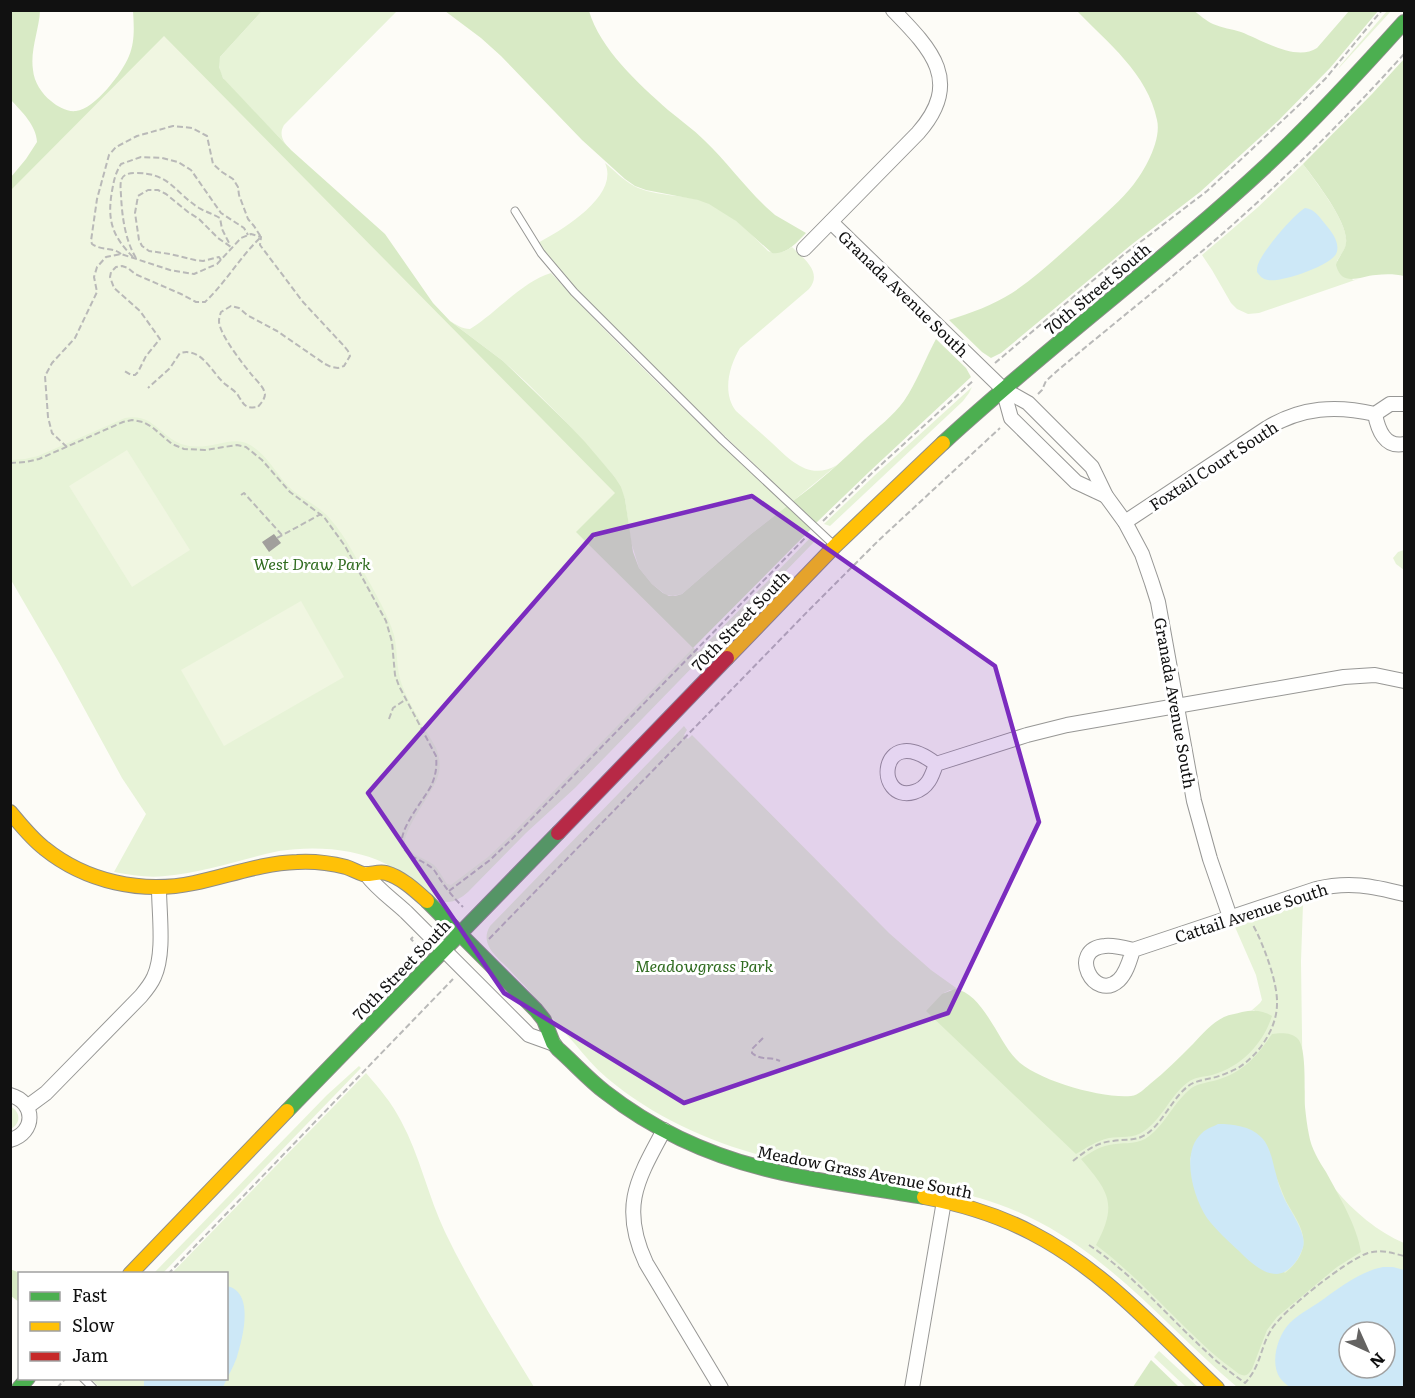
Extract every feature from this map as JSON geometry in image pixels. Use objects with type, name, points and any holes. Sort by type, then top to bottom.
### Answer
[{"type":"main road","name":"70th Street South","points":[[132,1272],[835,546],[907,476],[1003,389],[1247,184],[1319,114],[1404,22]]},
{"type":"main road","name":"Meadow Grass Avenue South","points":[[10,812],[28,834],[55,857],[79,871],[112,883],[159,888],[191,883],[270,864],[297,861],[334,864],[366,874],[385,872],[403,882],[427,901],[544,1019],[554,1044],[604,1092],[629,1110],[687,1142],[744,1164],[817,1180],[944,1202],[1012,1223],[1071,1256],[1101,1279],[1123,1297],[1217,1388]]},
{"type":"street","name":"Granada Avenue South","points":[[804,249],[918,133],[931,116],[938,100],[940,77],[933,58],[923,42],[893,10]]},
{"type":"street","name":"Granada Avenue South","points":[[831,222],[1003,389],[1028,403],[1092,467],[1106,496],[1125,522],[1142,554],[1155,592],[1197,814],[1230,917]]},
{"type":"street","name":"Granada Avenue South","points":[[1003,389],[1011,418],[1076,482],[1106,496]]},
{"type":"street","points":[[1404,404],[1390,404],[1375,414],[1378,428],[1384,438],[1395,445],[1404,444]]},
{"type":"street","name":"Foxtail Court South","points":[[1125,522],[1267,428],[1286,418],[1332,408],[1375,414]]},
{"type":"street","points":[[936,764],[1046,729],[1356,676],[1374,675],[1404,681]]},
{"type":"street","name":"Meadow Grass Avenue South","points":[[366,874],[377,889],[406,912],[529,1035],[554,1044]]},
{"type":"street","name":"Cattail Avenue South","points":[[1134,950],[1310,890],[1337,885],[1362,885],[1404,894]]},
{"type":"street","points":[[27,1107],[46,1093],[150,984],[160,957],[159,888]]},
{"type":"street","points":[[10,1095],[21,1099],[27,1107],[30,1118],[27,1128],[19,1136],[10,1140]]},
{"type":"street","points":[[664,1130],[641,1173],[635,1191],[633,1204],[635,1234],[646,1263],[721,1388]]},
{"type":"street","points":[[912,1388],[944,1202]]},
{"type":"lane","points":[[515,212],[540,253],[574,292],[722,440],[835,546]]},
{"type":"path","points":[[1004,356],[1122,256],[1201,196],[1234,166],[1326,78],[1383,10]]},
{"type":"path","points":[[148,388],[170,368],[180,353],[189,351],[202,358],[246,406],[250,408],[258,406],[264,399],[265,393],[223,335],[220,327],[221,312],[231,306],[239,308],[247,315],[277,331],[331,367],[344,366],[350,356],[303,302],[260,245],[261,237],[248,219],[238,187],[233,179],[213,164],[207,136],[192,128],[172,126],[128,140],[116,147],[109,155],[97,198],[92,232],[92,244],[98,248],[117,250],[121,254],[170,270],[194,274],[217,264],[241,238],[251,234],[261,237]]},
{"type":"path","points":[[135,258],[119,242],[110,221],[110,207],[113,182],[121,164],[141,157],[168,159],[191,170],[221,213],[244,228],[248,235]]},
{"type":"path","points":[[135,258],[122,211],[120,183],[127,174],[150,174],[170,183],[199,208],[220,218],[222,229],[232,247]]},
{"type":"path","points":[[221,260],[219,257],[203,261],[148,251],[139,240],[135,213],[138,196],[148,190],[158,190],[166,194],[232,247]]},
{"type":"path","points":[[123,370],[135,375],[146,356],[160,339],[140,311],[114,288],[110,277],[116,267],[128,268],[135,274],[196,302],[205,302],[249,248],[261,237]]},
{"type":"path","points":[[67,447],[52,433],[48,417],[45,376],[52,363],[75,338],[82,324],[97,292],[94,277],[98,267],[106,257],[121,254]]},
{"type":"path","points":[[449,891],[490,860],[512,839],[816,528],[968,385]]},
{"type":"path","points":[[10,463],[39,459],[123,422],[140,421],[148,424],[172,444],[184,449],[206,450],[232,445],[242,446],[258,456],[290,492],[321,514],[345,546],[386,621],[392,642],[396,679],[436,756],[435,776],[402,834],[401,844],[407,852],[433,869],[454,898]]},
{"type":"path","points":[[490,938],[879,540],[996,432]]},
{"type":"path","points":[[242,495],[244,493],[282,535]]},
{"type":"path","points":[[277,538],[321,514]]},
{"type":"path","points":[[389,719],[393,708],[405,700]]},
{"type":"path","points":[[1073,1161],[1101,1143],[1143,1136],[1188,1086],[1239,1067],[1259,1047],[1274,1022],[1277,999],[1262,942],[1253,924]]},
{"type":"path","points":[[170,1272],[451,981]]},
{"type":"path","points":[[764,1038],[752,1049],[752,1053],[759,1058],[773,1058],[780,1061]]},
{"type":"path","points":[[1089,1245],[1113,1263],[1209,1354],[1245,1383],[1257,1368],[1272,1328],[1279,1319],[1339,1269],[1362,1255],[1381,1251],[1404,1256]]},
{"type":"highlighted area","points":[[752,496],[995,666],[1039,822],[948,1013],[684,1103],[504,993],[368,793],[593,535]]},
{"type":"green space","points":[[11,11],[40,11],[33,55],[35,79],[51,101],[63,109],[76,111],[83,109],[99,97],[125,63],[133,40],[133,11],[262,11],[220,57],[219,67],[223,78],[291,150],[385,234],[433,303],[450,321],[503,361],[566,422],[614,476],[625,499],[633,552],[639,568],[652,584],[669,596],[682,594],[787,506],[811,529],[691,650],[11,274],[11,177],[37,142],[31,124],[11,100]]},
{"type":"green space","points":[[262,11],[397,11],[284,125],[282,135],[284,142],[291,150],[225,81],[220,69],[220,57]]},
{"type":"green space","points":[[445,11],[589,11],[602,39],[633,77],[704,140],[766,207],[775,215],[806,233],[787,250],[772,253],[736,221],[709,204],[635,186],[582,140],[501,56]]},
{"type":"green space","points":[[1077,11],[1194,11],[1216,25],[1299,53],[1317,48],[1349,11],[1378,11],[1330,68],[1279,120],[1200,192],[1131,245],[1001,353],[991,358],[949,320],[1005,297],[1049,265],[1129,190],[1150,157],[1157,138],[1157,120],[1152,103],[1136,73]]},
{"type":"green space","points":[[1387,11],[1391,11],[1339,68],[1339,67]]},
{"type":"green space","name":"West Draw Park","points":[[164,36],[615,493],[576,532],[693,648],[510,836],[488,857],[451,885],[447,884],[434,865],[406,847],[407,833],[438,776],[440,766],[438,755],[402,685],[394,635],[385,613],[346,541],[326,515],[288,486],[263,455],[250,445],[237,441],[201,446],[185,445],[177,442],[150,422],[135,417],[125,418],[38,456],[11,460],[11,190]]},
{"type":"green space","points":[[1404,59],[1404,276],[1383,274],[1347,279],[1339,272],[1336,265],[1346,243],[1342,224],[1330,202],[1303,164]]},
{"type":"green space","points":[[605,163],[626,181],[643,190],[697,199],[715,206],[739,223],[768,251],[780,252],[792,247],[813,271],[813,283],[809,289],[740,348],[730,371],[728,388],[736,411],[801,467],[818,471],[837,465],[793,501],[602,316],[575,288],[538,243],[574,221],[597,199],[604,188],[607,175]]},
{"type":"green space","points":[[1303,164],[1343,225],[1346,244],[1337,261],[1353,280],[1358,279],[1259,313],[1248,314],[1231,303],[1202,255],[1257,208]]},
{"type":"green space","name":"West Draw Park","points":[[10,190],[576,532],[698,652],[812,536],[815,541],[575,788],[526,833],[468,892],[456,900],[441,901],[400,872],[374,859],[334,850],[279,851],[208,869],[165,876],[114,872],[146,814],[122,778],[11,580]]},
{"type":"green space","points":[[551,273],[667,392],[787,506],[682,594],[666,595],[652,584],[639,568],[631,542],[625,499],[614,476],[566,422],[527,383],[503,361],[450,321],[462,328],[470,329],[529,283]]},
{"type":"green space","points":[[936,339],[966,368],[971,377],[816,523],[793,501],[829,472],[900,406],[913,386]]},
{"type":"green space","points":[[972,387],[963,401],[830,526],[824,524],[874,476]]},
{"type":"green space","points":[[127,450],[190,550],[132,587],[69,486]]},
{"type":"green space","points":[[1404,550],[1404,570],[1396,564],[1393,558],[1398,552]]},
{"type":"green space","points":[[301,601],[344,677],[224,746],[181,670]]},
{"type":"green space","name":"Meadowgrass Park","points":[[684,726],[687,730],[684,735],[688,739],[692,735],[889,933],[931,970],[959,990],[944,993],[1025,1074],[1133,1111],[1255,1010],[1251,1011],[1262,1000],[1256,975],[1235,927],[1303,904],[1301,961],[1304,1183],[1344,1209],[1335,1189],[1366,1220],[1404,1243],[1404,1387],[1237,1387],[1112,1272],[1057,1232],[1027,1216],[987,1200],[946,1190],[806,1165],[750,1152],[706,1137],[664,1117],[625,1092],[594,1066],[495,955],[488,944],[487,933],[490,926]]},
{"type":"green space","points":[[955,989],[965,992],[974,999],[1009,1051],[1025,1067],[1053,1081],[1087,1091],[1119,1096],[1131,1096],[1141,1092],[1172,1065],[1207,1029],[1224,1017],[1254,1011],[1272,1016],[1263,1036],[1250,1053],[1223,1071],[1196,1078],[1187,1083],[1156,1120],[1140,1134],[1104,1139],[1076,1154],[926,1011],[942,994]]},
{"type":"green space","points":[[1272,1034],[1293,1035],[1301,1044],[1304,1061],[1305,1107],[1310,1140],[1352,1222],[1361,1252],[1337,1267],[1277,1317],[1267,1330],[1252,1369],[1248,1374],[1243,1375],[1210,1351],[1140,1283],[1096,1245],[1107,1219],[1107,1199],[1104,1190],[1081,1159],[1105,1146],[1145,1139],[1157,1129],[1191,1088],[1217,1080],[1242,1068],[1255,1056]],"holes":[[[1194,1146],[1275,1174],[1303,1236],[1302,1251],[1285,1273],[1193,1183],[1190,1159]]]},
{"type":"green space","points":[[359,1066],[361,1068],[164,1272],[155,1272],[327,1095]]},
{"type":"green space","points":[[366,1073],[401,1121],[414,1148],[439,1218],[455,1252],[534,1387],[100,1388],[92,1380],[228,1380],[228,1272],[173,1272]]},
{"type":"green space","points":[[10,1106],[18,1114],[17,1124],[11,1129]]},
{"type":"green space","points":[[10,1269],[18,1272],[18,1301],[11,1296]]},
{"type":"green space","points":[[1159,1351],[1198,1387],[1186,1387],[1154,1357]]},
{"type":"green space","points":[[1151,1360],[1179,1387],[1133,1387]]},
{"type":"water","points":[[1305,208],[1314,212],[1331,231],[1337,242],[1336,254],[1325,264],[1293,276],[1274,280],[1263,278],[1257,272],[1262,256],[1287,225]]},
{"type":"water","points":[[1218,1124],[1235,1125],[1252,1130],[1261,1137],[1269,1150],[1281,1191],[1300,1227],[1303,1239],[1303,1247],[1298,1258],[1292,1266],[1281,1273],[1266,1272],[1247,1259],[1207,1218],[1197,1199],[1191,1175],[1192,1151],[1195,1141],[1202,1133]]},
{"type":"water","points":[[1383,1267],[1404,1270],[1404,1387],[1291,1388],[1280,1378],[1275,1365],[1276,1351],[1284,1330],[1298,1316],[1357,1277]]},
{"type":"water","points":[[228,1286],[236,1290],[244,1306],[244,1328],[237,1357],[228,1376]]},
{"type":"water","points":[[144,1380],[226,1380],[223,1387],[144,1387]]},
{"type":"building","points":[[274,534],[281,543],[269,552],[262,542]]},
{"type":"traffic: fast","points":[[943,443],[1268,164],[1338,94],[1404,22]]},
{"type":"traffic: fast","points":[[287,1111],[558,833]]},
{"type":"traffic: fast","points":[[427,901],[536,1010],[544,1020],[553,1043],[558,1049],[599,1087],[644,1119],[685,1141],[751,1165],[812,1179],[924,1197]]},
{"type":"traffic: fast","points":[[19,1388],[26,1380]]},
{"type":"traffic: slow","points":[[727,658],[835,546],[943,443]]},
{"type":"traffic: slow","points":[[10,812],[35,840],[60,860],[96,877],[115,882],[135,886],[174,886],[271,865],[315,862],[346,867],[363,874],[392,875],[427,901]]},
{"type":"traffic: slow","points":[[132,1272],[287,1111]]},
{"type":"traffic: slow","points":[[924,1197],[993,1216],[1032,1233],[1058,1248],[1083,1265],[1130,1304],[1217,1388]]},
{"type":"traffic: jam","points":[[558,833],[727,658]]}]
